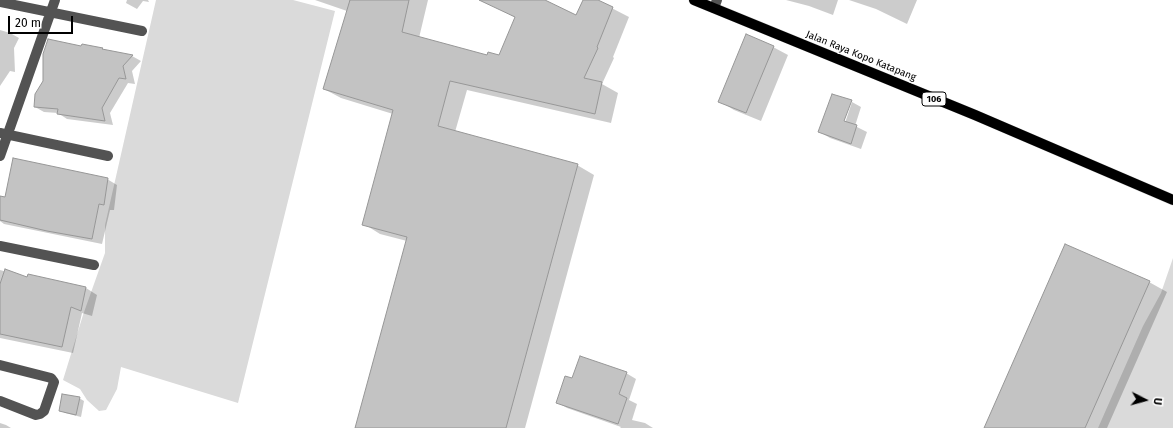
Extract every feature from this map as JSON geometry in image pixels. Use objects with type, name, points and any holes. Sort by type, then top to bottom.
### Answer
[{"type":"main road","name":"Jalan Raya Kopo Katapang","points":[[694,0],[716,4],[1173,200]]},
{"type":"street","points":[[0,156],[4,134],[52,13],[55,0]]},
{"type":"street","points":[[0,2],[142,31]]},
{"type":"street","points":[[4,134],[108,156]]},
{"type":"street","points":[[0,246],[94,265]]},
{"type":"street","points":[[0,365],[51,378],[54,382],[44,411],[40,414],[36,415],[0,401]]},
{"type":"shaded area","points":[[156,0],[293,0],[335,11],[238,403],[121,367],[117,389],[106,410],[99,411],[87,400],[80,389],[63,380],[83,315],[105,253],[105,225]]},
{"type":"shaded area","points":[[1173,258],[1173,428],[1098,428],[1143,326],[1161,293]]},
{"type":"building","points":[[350,0],[409,0],[402,32],[487,55],[488,52],[499,55],[515,17],[479,0],[545,0],[576,15],[583,0],[598,0],[613,7],[597,47],[598,48],[584,78],[602,82],[595,114],[450,81],[438,126],[578,164],[506,428],[355,428],[407,237],[362,225],[393,110],[323,89]]},
{"type":"building","points":[[746,34],[774,46],[746,113],[718,102]]},
{"type":"building","points":[[48,39],[81,46],[82,44],[133,55],[123,66],[126,79],[119,78],[102,108],[105,121],[57,114],[58,109],[34,107],[35,94],[43,81],[43,54]]},
{"type":"building","points":[[832,94],[852,100],[844,121],[857,125],[851,144],[818,132]]},
{"type":"building","points":[[13,158],[108,178],[104,205],[99,204],[92,239],[47,231],[0,220],[0,196],[5,197]]},
{"type":"building","points":[[1065,244],[1150,281],[1085,428],[984,428]]},
{"type":"building","points":[[5,269],[27,277],[28,274],[86,287],[81,311],[71,307],[62,347],[0,334],[0,284]]},
{"type":"building","points":[[580,356],[627,372],[619,394],[627,398],[618,424],[556,403],[565,376],[572,378]]},
{"type":"building","points":[[62,394],[80,397],[76,415],[59,411]]}]
